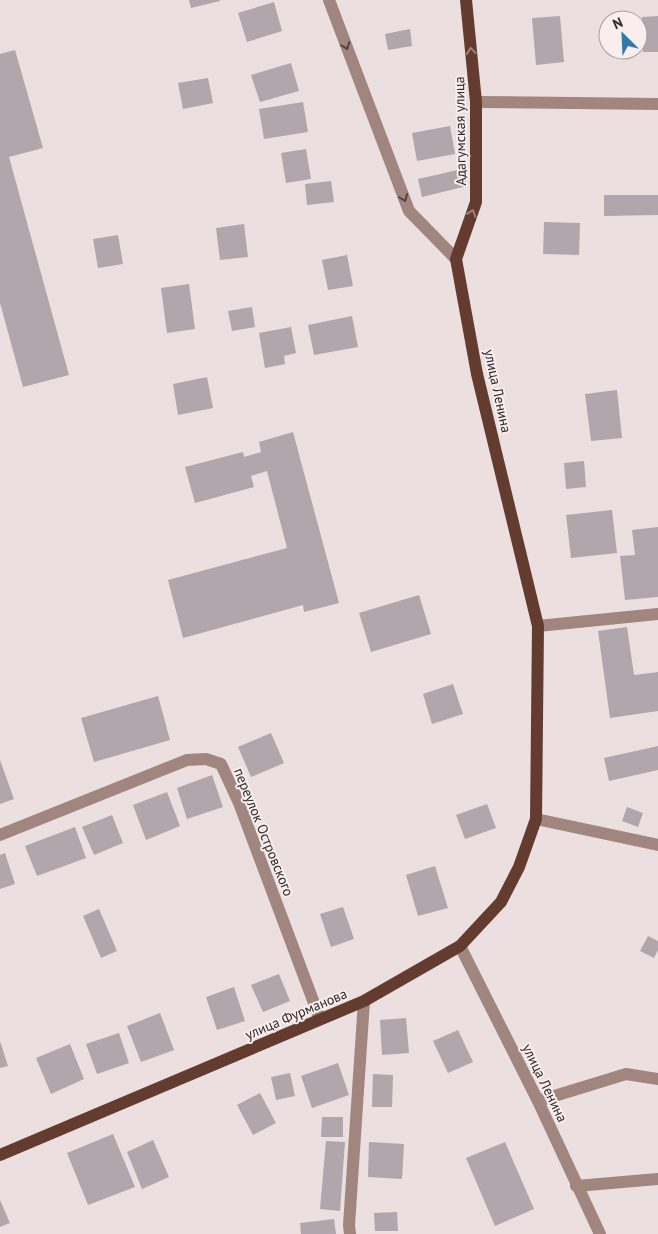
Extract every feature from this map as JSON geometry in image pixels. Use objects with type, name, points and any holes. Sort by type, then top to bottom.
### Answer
[{"type":"main road","name":"Адагумская улица","points":[[456,259],[476,202],[476,102],[466,0]]},
{"type":"main road","name":"улица Ленина","points":[[456,259],[477,374],[538,626],[536,820]]},
{"type":"main road","name":"улица Фурманова","points":[[0,1155],[364,1001],[460,946],[501,902],[519,867],[536,820]]},
{"type":"street","points":[[329,0],[409,211],[456,259]]},
{"type":"street","points":[[476,102],[658,104]]},
{"type":"street","points":[[538,626],[658,614]]},
{"type":"street","name":"переулок Островского","points":[[0,834],[187,760],[206,759],[221,764],[239,803],[320,1019]]},
{"type":"street","points":[[536,820],[658,845]]},
{"type":"street","name":"улица Ленина","points":[[460,946],[538,1101],[600,1234]]},
{"type":"street","points":[[350,1234],[349,1225],[364,1001]]},
{"type":"street","points":[[538,1101],[626,1074],[658,1079]]},
{"type":"street","points":[[576,1186],[658,1179]]},
{"type":"building","points":[[189,0],[220,0],[220,1],[191,8]]},
{"type":"building","points":[[274,2],[282,31],[247,42],[238,13]]},
{"type":"building","points":[[560,16],[564,62],[536,65],[532,18]]},
{"type":"building","points":[[658,16],[658,52],[648,52],[648,17]]},
{"type":"building","points":[[410,29],[412,46],[388,50],[385,34]]},
{"type":"building","points":[[15,50],[43,148],[9,157],[69,375],[23,387],[0,303],[0,54]]},
{"type":"building","points":[[291,63],[299,91],[260,102],[251,75]]},
{"type":"building","points":[[208,78],[213,103],[183,109],[178,83]]},
{"type":"building","points":[[303,102],[308,132],[264,139],[259,109]]},
{"type":"building","points":[[450,126],[455,154],[417,161],[412,133]]},
{"type":"building","points":[[306,149],[311,179],[286,183],[281,153]]},
{"type":"building","points":[[462,169],[467,186],[422,197],[418,179]]},
{"type":"building","points":[[331,181],[334,202],[307,205],[305,184]]},
{"type":"building","points":[[604,195],[658,195],[658,215],[604,216]]},
{"type":"building","points":[[544,222],[580,223],[579,255],[543,254]]},
{"type":"building","points":[[244,224],[248,257],[220,260],[216,228]]},
{"type":"building","points":[[118,235],[123,264],[98,268],[93,239]]},
{"type":"building","points":[[347,255],[353,286],[328,290],[322,260]]},
{"type":"building","points":[[189,284],[195,329],[167,333],[161,288]]},
{"type":"building","points":[[252,307],[255,327],[232,331],[228,311]]},
{"type":"building","points":[[352,316],[358,347],[314,355],[308,325]]},
{"type":"building","points":[[291,327],[296,353],[284,356],[285,364],[265,368],[259,333]]},
{"type":"building","points":[[207,377],[213,408],[178,415],[173,384]]},
{"type":"building","points":[[617,390],[622,438],[591,441],[585,394]]},
{"type":"building","points":[[293,432],[339,603],[304,612],[303,605],[183,638],[168,580],[287,548],[267,471],[251,476],[254,487],[195,503],[185,467],[243,452],[244,457],[261,452],[259,442]]},
{"type":"building","points":[[584,461],[586,487],[566,489],[564,463]]},
{"type":"building","points":[[612,510],[617,553],[571,558],[566,515]]},
{"type":"building","points":[[658,527],[658,597],[625,600],[620,556],[635,555],[632,530]]},
{"type":"building","points":[[419,595],[431,634],[371,652],[359,613]]},
{"type":"building","points":[[627,627],[634,675],[658,672],[658,711],[610,718],[598,631]]},
{"type":"building","points":[[453,684],[463,714],[432,724],[423,694]]},
{"type":"building","points":[[158,696],[170,740],[94,762],[81,718]]},
{"type":"building","points":[[271,733],[284,763],[251,777],[238,747]]},
{"type":"building","points":[[658,746],[658,770],[609,781],[604,758]]},
{"type":"building","points":[[0,760],[14,799],[0,804]]},
{"type":"building","points":[[212,775],[223,807],[187,819],[177,788]]},
{"type":"building","points":[[167,792],[180,826],[146,840],[133,805]]},
{"type":"building","points":[[487,804],[496,828],[465,839],[456,815]]},
{"type":"building","points":[[627,807],[643,813],[638,827],[622,821]]},
{"type":"building","points":[[112,815],[123,843],[94,855],[82,827]]},
{"type":"building","points":[[75,827],[86,858],[37,876],[25,846]]},
{"type":"building","points":[[5,853],[15,884],[0,889],[0,855]]},
{"type":"building","points":[[435,866],[448,908],[418,916],[406,875]]},
{"type":"building","points":[[343,907],[354,939],[331,947],[320,914]]},
{"type":"building","points":[[99,909],[117,951],[101,958],[83,916]]},
{"type":"building","points":[[648,936],[658,941],[658,950],[654,958],[640,951]]},
{"type":"building","points":[[279,974],[290,1001],[263,1012],[251,985]]},
{"type":"building","points":[[234,987],[245,1021],[217,1030],[206,997]]},
{"type":"building","points":[[160,1013],[174,1050],[141,1062],[127,1026]]},
{"type":"building","points":[[406,1018],[409,1053],[382,1055],[380,1020]]},
{"type":"building","points":[[458,1030],[473,1062],[448,1073],[433,1041]]},
{"type":"building","points":[[119,1033],[129,1063],[97,1074],[86,1044]]},
{"type":"building","points":[[0,1041],[8,1066],[0,1068]]},
{"type":"building","points":[[70,1044],[84,1079],[51,1094],[36,1058]]},
{"type":"building","points":[[338,1063],[349,1095],[312,1108],[301,1076]]},
{"type":"building","points":[[290,1073],[295,1096],[276,1100],[271,1077]]},
{"type":"building","points":[[373,1074],[393,1075],[392,1107],[372,1107]]},
{"type":"building","points":[[260,1093],[276,1123],[253,1135],[237,1105]]},
{"type":"building","points":[[322,1117],[343,1117],[343,1137],[321,1137]]},
{"type":"building","points":[[113,1134],[135,1187],[88,1205],[67,1153]]},
{"type":"building","points":[[153,1140],[169,1177],[142,1189],[127,1152]]},
{"type":"building","points":[[326,1141],[345,1142],[340,1211],[320,1209]]},
{"type":"building","points":[[369,1142],[404,1144],[402,1179],[368,1177]]},
{"type":"building","points":[[505,1142],[534,1209],[495,1226],[466,1158]]},
{"type":"building","points":[[0,1200],[10,1223],[0,1227]]},
{"type":"building","points":[[397,1212],[398,1231],[375,1231],[374,1213]]},
{"type":"building","points":[[334,1219],[336,1234],[301,1234],[300,1223]]}]
